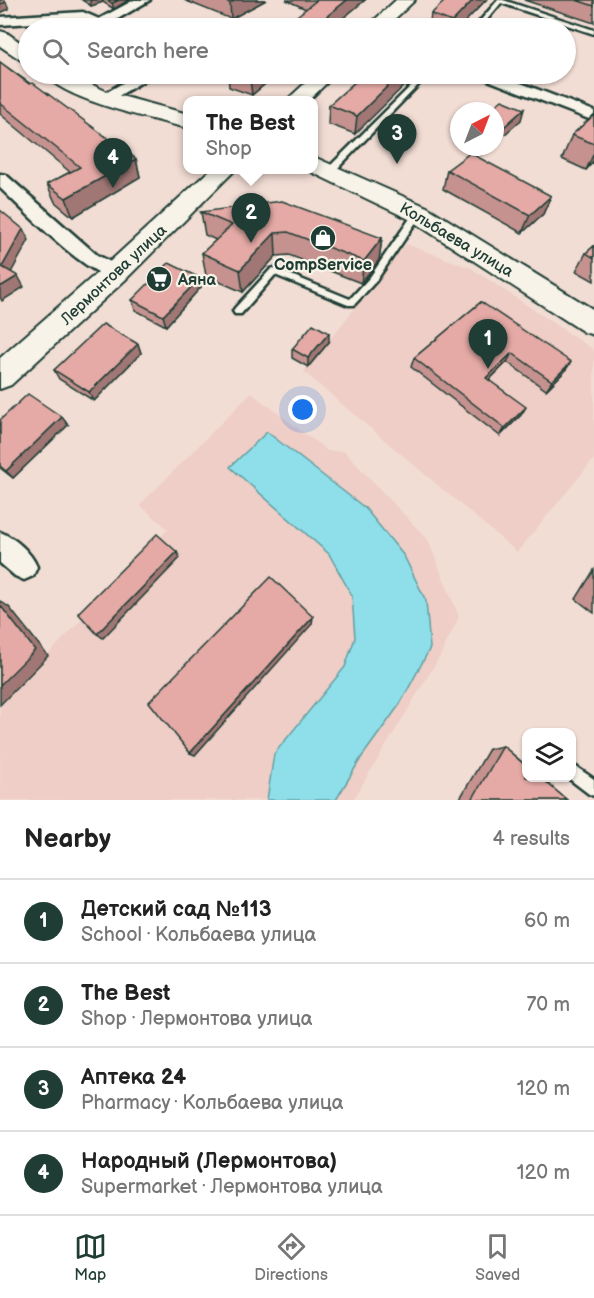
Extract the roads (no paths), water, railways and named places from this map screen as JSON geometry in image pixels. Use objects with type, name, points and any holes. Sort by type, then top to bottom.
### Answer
[{"type":"main road","points":[[386,18],[406,0]]},
{"type":"main road","points":[[0,37],[18,49]]},
{"type":"main road","points":[[72,84],[105,98],[183,120]]},
{"type":"main road","points":[[301,96],[315,84]]},
{"type":"main road","name":"Кольбаева улица","points":[[322,168],[418,213],[594,324]]},
{"type":"main road","name":"Лермонтова улица","points":[[0,376],[115,273],[219,174]]},
{"type":"street","points":[[116,18],[144,0]]},
{"type":"street","points":[[50,18],[83,16],[87,18]]},
{"type":"street","points":[[0,21],[18,20]]},
{"type":"street","points":[[105,98],[130,84]]},
{"type":"street","points":[[511,84],[594,116]]},
{"type":"street","points":[[0,180],[90,260],[115,273]]},
{"type":"street","points":[[0,545],[24,567]]},
{"type":"lane","points":[[486,18],[500,1],[552,18]]},
{"type":"lane","points":[[576,26],[594,32]]},
{"type":"lane","points":[[322,168],[415,84]]},
{"type":"lane","points":[[238,311],[274,271],[351,303],[373,279],[418,213]]},
{"type":"lane","points":[[576,774],[594,789]]},
{"type":"water","points":[[267,432],[365,508],[404,556],[426,601],[430,648],[400,704],[361,758],[336,800],[267,800],[274,754],[345,667],[355,638],[352,596],[329,554],[230,467]]},
{"type":"place","name":"Аптека 24","points":[[397,164]]},
{"type":"place","name":"Народный (Лермонтова)","points":[[113,188]]},
{"type":"place","name":"CompService","points":[[323,238]]},
{"type":"place","name":"The Best","points":[[251,243]]},
{"type":"place","name":"Аяна","points":[[159,279]]},
{"type":"place","name":"Детский сад №113","points":[[488,369]]}]
